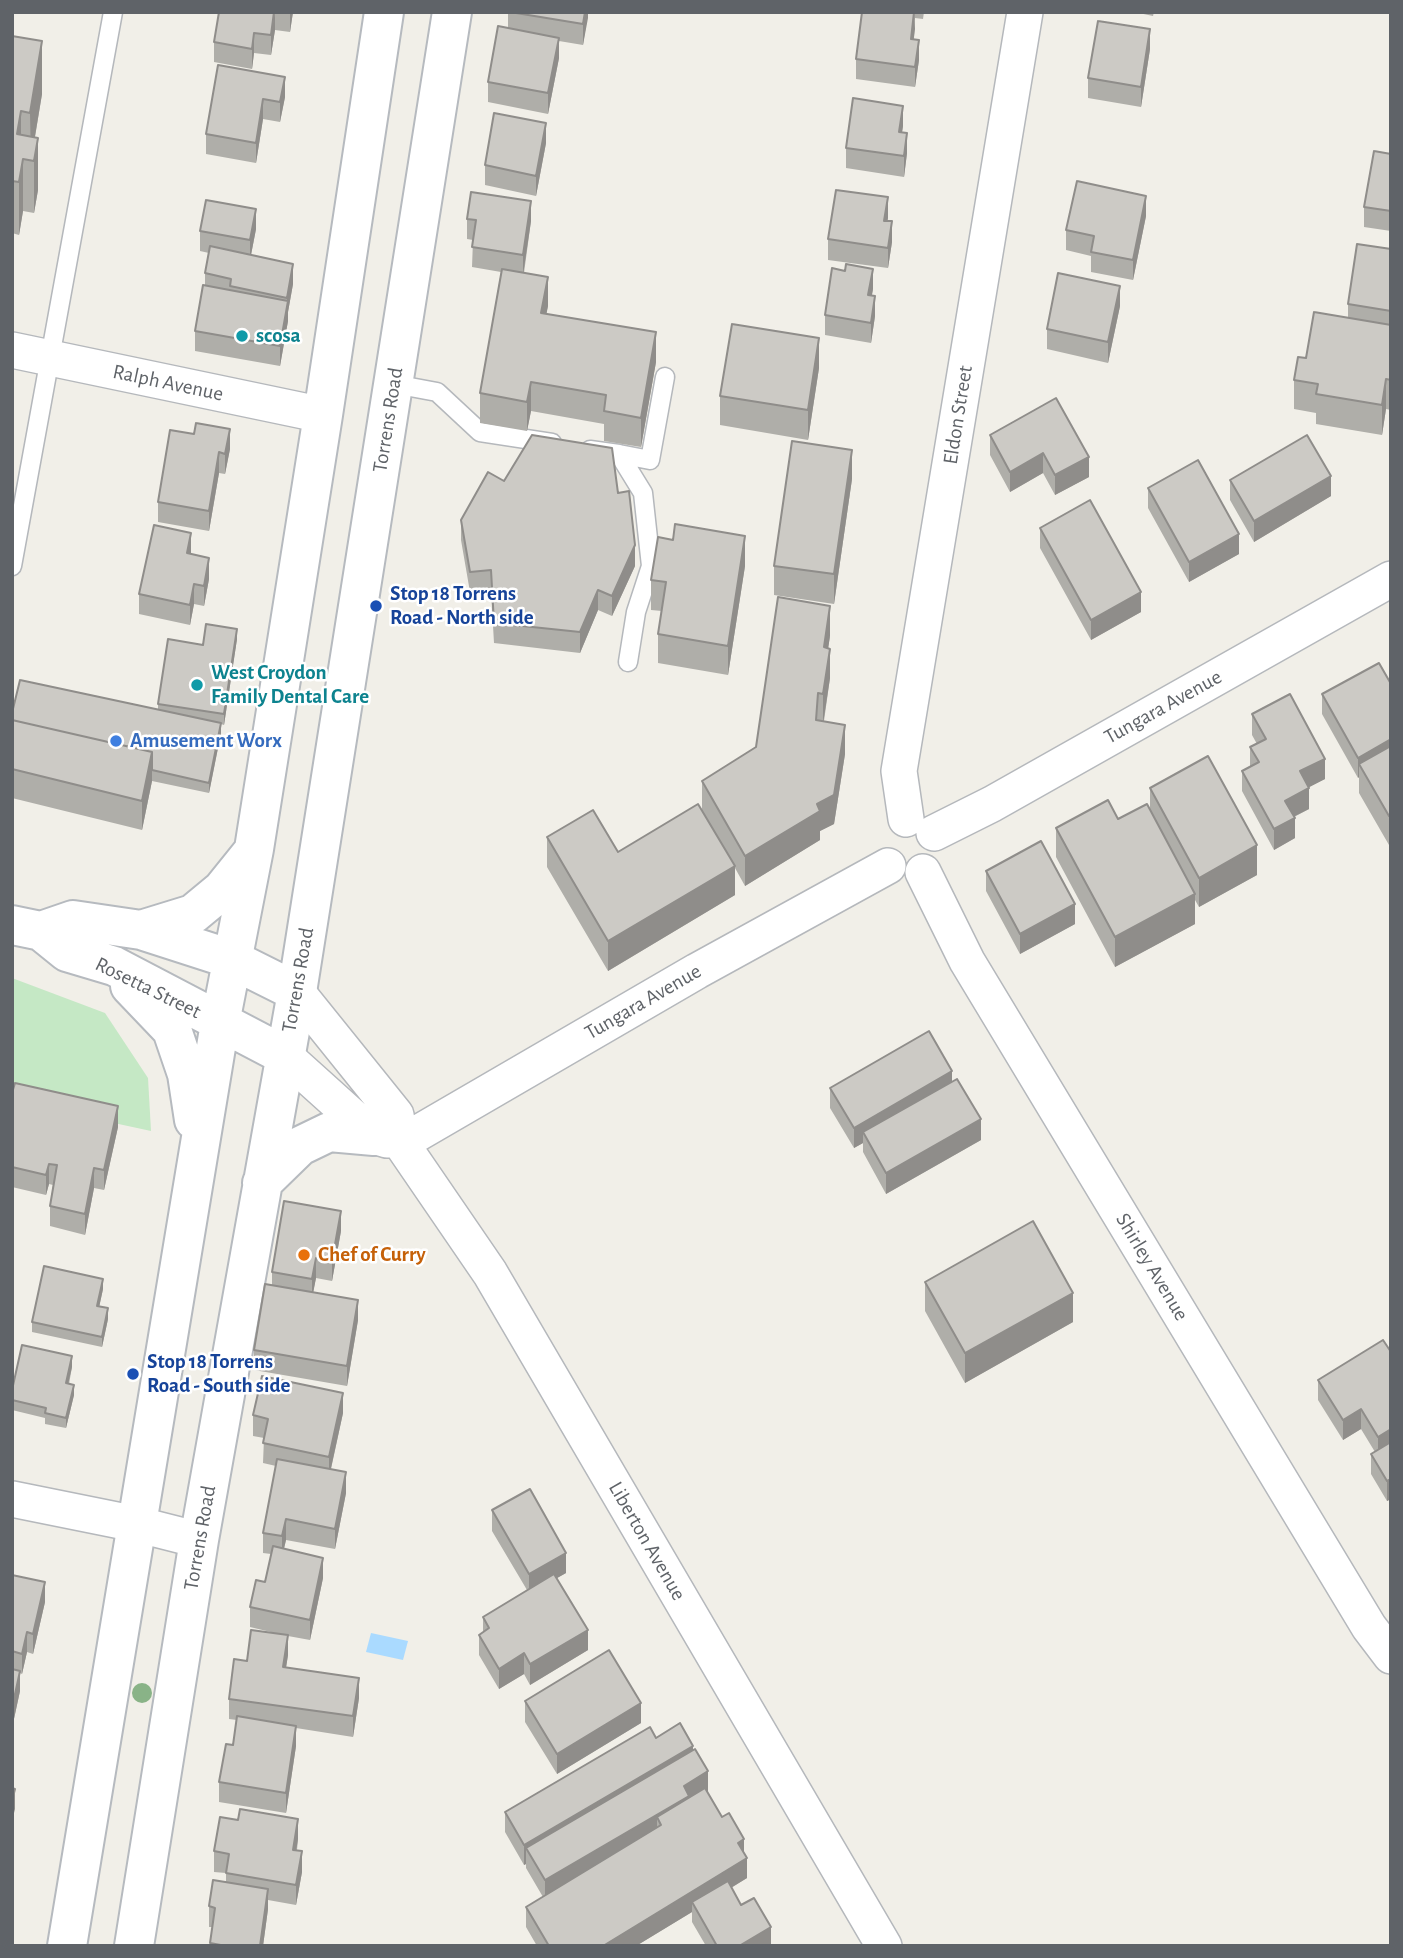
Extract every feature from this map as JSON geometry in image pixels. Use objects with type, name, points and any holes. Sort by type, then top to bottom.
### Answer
[{"type":"main road","points":[[68,1946],[231,958],[254,849],[384,12]]},
{"type":"main road","name":"Torrens Road","points":[[134,1946],[199,1540],[297,992],[452,12]]},
{"type":"main road","points":[[141,929],[193,914],[222,890],[254,849]]},
{"type":"main road","name":"Rosetta Street","points":[[27,928],[73,920],[141,929],[231,958],[297,992]]},
{"type":"main road","name":"Rosetta Street","points":[[27,928],[67,952],[114,966],[284,1055]]},
{"type":"main road","points":[[114,966],[172,1030],[187,1074],[199,1153]]},
{"type":"main road","points":[[262,1183],[300,1146],[329,1132],[387,1140]]},
{"type":"street","name":"Eldon Street","points":[[920,826],[899,771],[1025,12]]},
{"type":"street","name":"Ralph Avenue","points":[[12,350],[323,415]]},
{"type":"street","name":"Tungara Avenue","points":[[920,826],[992,804],[1391,579]]},
{"type":"street","points":[[890,826],[920,826],[938,851],[930,867],[923,872],[905,876],[888,866],[881,850],[881,841],[890,826]]},
{"type":"street","name":"Tungara Avenue","points":[[387,1140],[888,866]]},
{"type":"street","name":"Shirley Avenue","points":[[923,872],[967,961],[1369,1626],[1391,1656]]},
{"type":"street","name":"Liberton Avenue","points":[[297,992],[396,1115],[387,1140]]},
{"type":"street","name":"Liberton Avenue","points":[[284,1055],[387,1140],[490,1273],[884,1946]]},
{"type":"street","points":[[12,1499],[136,1524],[199,1540]]},
{"type":"lane","points":[[12,566],[113,12]]},
{"type":"lane","points":[[394,384],[437,392],[480,432],[650,460],[665,377]]},
{"type":"lane","points":[[619,454],[643,493],[651,566],[636,612],[628,662]]},
{"type":"green space","points":[[12,978],[105,1013],[148,1078],[151,1131],[12,1101]]},
{"type":"water","points":[[371,1633],[408,1641],[403,1660],[366,1652]]},
{"type":"building","points":[[219,12],[274,12],[271,35],[254,33],[252,49],[214,42]]},
{"type":"building","points":[[510,12],[585,12],[583,24]]},
{"type":"building","points":[[862,12],[914,12],[911,39],[919,40],[915,67],[856,59]]},
{"type":"building","points":[[1098,21],[1150,29],[1141,87],[1088,78]]},
{"type":"building","points":[[498,26],[559,38],[548,93],[488,82]]},
{"type":"building","points":[[12,36],[42,41],[30,113],[21,111],[17,134],[38,138],[34,161],[23,159],[19,182],[12,181]]},
{"type":"building","points":[[218,65],[285,77],[280,102],[263,99],[256,143],[206,134]]},
{"type":"building","points":[[853,98],[903,106],[899,132],[907,133],[904,156],[846,148]]},
{"type":"building","points":[[494,113],[546,123],[536,176],[485,165]]},
{"type":"building","points":[[1374,151],[1391,154],[1391,211],[1364,207]]},
{"type":"building","points":[[1077,181],[1146,196],[1133,260],[1091,252],[1094,236],[1066,230]]},
{"type":"building","points":[[836,190],[888,197],[884,221],[892,221],[888,248],[828,239]]},
{"type":"building","points":[[471,192],[531,201],[523,255],[472,247],[476,220],[467,219]]},
{"type":"building","points":[[206,200],[256,209],[250,240],[200,231]]},
{"type":"building","points":[[1357,244],[1391,249],[1391,311],[1348,304]]},
{"type":"building","points":[[210,246],[293,264],[287,298],[230,286],[231,279],[205,273]]},
{"type":"building","points":[[846,264],[873,269],[868,295],[875,296],[871,323],[825,315],[832,268],[845,271]]},
{"type":"building","points":[[502,269],[548,277],[541,313],[656,332],[641,418],[604,411],[606,395],[531,382],[527,402],[480,393]]},
{"type":"building","points":[[1058,273],[1120,286],[1108,342],[1047,329]]},
{"type":"building","points":[[203,285],[288,301],[280,346],[195,331]]},
{"type":"building","points":[[1314,312],[1391,325],[1391,380],[1386,379],[1382,405],[1316,394],[1318,384],[1294,380],[1298,357],[1306,358]]},
{"type":"building","points":[[732,324],[819,338],[808,410],[720,396]]},
{"type":"building","points":[[1056,398],[1089,457],[1055,475],[1043,453],[1010,472],[990,435]]},
{"type":"building","points":[[196,423],[230,429],[225,454],[219,452],[209,511],[158,502],[170,430],[194,434]]},
{"type":"building","points":[[532,435],[612,448],[618,493],[629,491],[635,545],[612,596],[598,590],[580,632],[494,623],[491,570],[470,572],[461,520],[488,472],[504,481]]},
{"type":"building","points":[[1307,435],[1331,476],[1254,521],[1230,480]]},
{"type":"building","points":[[792,441],[852,450],[834,574],[774,566]]},
{"type":"building","points":[[1198,460],[1239,534],[1189,562],[1148,488]]},
{"type":"building","points":[[1090,500],[1141,592],[1091,620],[1040,528]]},
{"type":"building","points":[[675,524],[745,536],[728,646],[658,634],[666,582],[651,580],[658,537],[673,540]]},
{"type":"building","points":[[154,525],[191,533],[187,553],[209,558],[204,586],[194,584],[190,605],[139,594]]},
{"type":"building","points":[[778,597],[830,606],[824,647],[830,649],[823,694],[818,693],[816,720],[845,725],[834,795],[817,804],[820,811],[745,856],[702,781],[756,747]]},
{"type":"building","name":"West Croydon Family Dental Care","points":[[206,624],[237,629],[224,714],[158,704],[168,639],[203,645]]},
{"type":"building","points":[[1379,663],[1391,684],[1391,739],[1358,758],[1322,694]]},
{"type":"building","name":"Amusement Worx","points":[[20,680],[221,723],[209,783],[152,770],[152,752],[12,720]]},
{"type":"building","points":[[1290,694],[1325,759],[1300,771],[1309,788],[1285,801],[1295,818],[1274,829],[1242,771],[1259,762],[1250,747],[1266,739],[1252,714]]},
{"type":"building","points":[[12,720],[152,752],[142,801],[12,769]]},
{"type":"building","points":[[1391,746],[1391,815],[1389,816],[1359,764]]},
{"type":"building","points":[[1208,756],[1257,845],[1199,878],[1150,788]]},
{"type":"building","points":[[1108,800],[1118,819],[1147,804],[1195,894],[1115,937],[1056,828]]},
{"type":"building","points":[[698,804],[735,866],[608,941],[547,837],[593,810],[618,852]]},
{"type":"building","points":[[1041,841],[1075,904],[1020,934],[986,871]]},
{"type":"building","points":[[929,1031],[952,1071],[854,1128],[830,1088]]},
{"type":"building","points":[[957,1079],[981,1119],[886,1173],[863,1132]]},
{"type":"building","points":[[15,1083],[118,1106],[104,1170],[94,1168],[85,1214],[50,1206],[57,1165],[49,1164],[46,1175],[12,1167],[12,1093]]},
{"type":"building","points":[[284,1201],[341,1211],[332,1261],[316,1258],[312,1279],[272,1272]]},
{"type":"building","points":[[1033,1221],[1073,1293],[965,1353],[925,1282]]},
{"type":"building","points":[[44,1266],[103,1279],[97,1306],[108,1308],[102,1337],[32,1322]]},
{"type":"building","points":[[265,1284],[358,1300],[347,1366],[254,1350]]},
{"type":"building","points":[[1383,1340],[1391,1352],[1391,1429],[1378,1437],[1361,1409],[1343,1420],[1318,1380]]},
{"type":"building","points":[[22,1345],[72,1356],[66,1383],[74,1385],[66,1418],[45,1413],[46,1408],[12,1400]]},
{"type":"building","points":[[262,1376],[343,1393],[329,1457],[263,1443],[268,1419],[253,1415]]},
{"type":"building","points":[[1391,1442],[1391,1479],[1387,1481],[1371,1454]]},
{"type":"building","points":[[277,1459],[346,1472],[335,1529],[286,1519],[282,1536],[263,1533]]},
{"type":"building","points":[[530,1489],[566,1553],[529,1574],[492,1510]]},
{"type":"building","points":[[273,1546],[323,1558],[310,1620],[250,1607],[256,1580],[265,1582]]},
{"type":"building","points":[[554,1574],[588,1630],[530,1664],[524,1653],[499,1669],[479,1635],[489,1628],[483,1617]]},
{"type":"building","points":[[12,1575],[45,1582],[33,1634],[27,1632],[22,1654],[12,1651]]},
{"type":"building","points":[[251,1630],[288,1635],[283,1667],[359,1678],[353,1716],[229,1699],[234,1659],[247,1661]]},
{"type":"building","points":[[609,1650],[641,1703],[557,1754],[525,1701]]},
{"type":"building","points":[[12,1669],[20,1671],[12,1708]]},
{"type":"building","points":[[237,1716],[296,1726],[286,1793],[219,1782],[226,1744],[233,1745]]},
{"type":"building","points":[[680,1723],[693,1746],[524,1845],[505,1812],[650,1727],[656,1738]]},
{"type":"building","points":[[695,1749],[708,1771],[684,1786],[689,1796],[545,1880],[526,1848]]},
{"type":"building","points":[[705,1788],[722,1817],[729,1813],[744,1839],[738,1843],[747,1858],[603,1946],[549,1946],[526,1907],[661,1825],[657,1817]]},
{"type":"building","points":[[240,1809],[298,1819],[293,1850],[302,1851],[296,1885],[226,1873],[229,1854],[214,1851],[220,1817],[238,1820]]},
{"type":"building","points":[[213,1880],[268,1889],[260,1946],[210,1943],[215,1908],[209,1906]]},
{"type":"building","points":[[728,1881],[741,1905],[754,1898],[771,1927],[739,1946],[717,1946],[692,1902]]},
{"type":"place","name":"scosa","points":[[242,336]]},
{"type":"place","name":"Stop 18 Torrens Road - North side","points":[[376,606]]},
{"type":"place","name":"West Croydon Family Dental Care","points":[[197,685]]},
{"type":"place","name":"Amusement Worx","points":[[116,741]]},
{"type":"place","name":"Chef of Curry","points":[[304,1255]]},
{"type":"place","name":"Stop 18 Torrens Road - South side","points":[[133,1374]]}]
